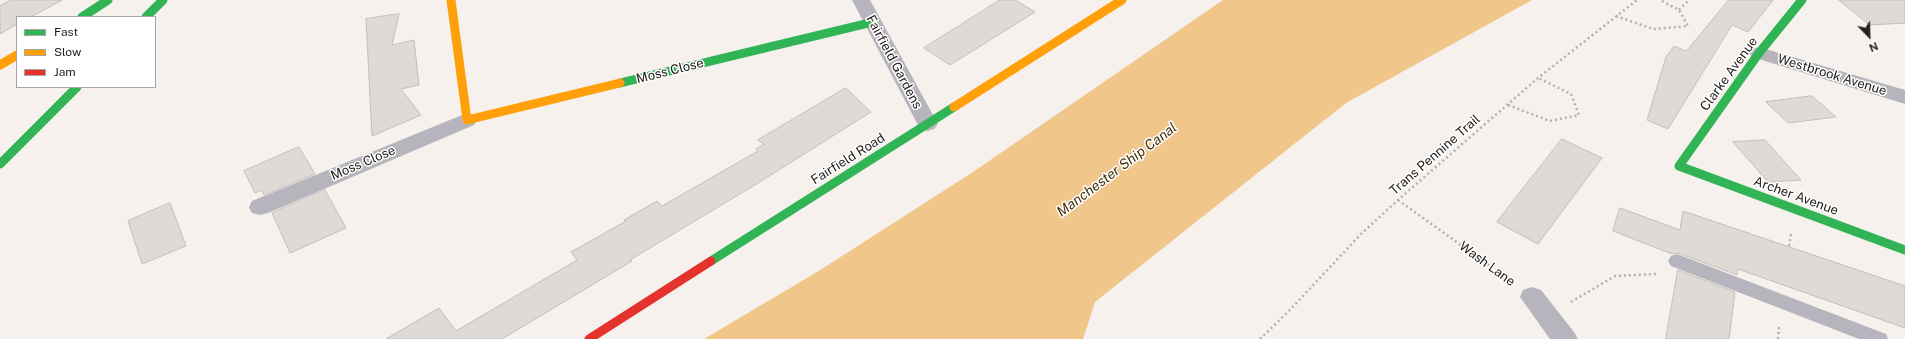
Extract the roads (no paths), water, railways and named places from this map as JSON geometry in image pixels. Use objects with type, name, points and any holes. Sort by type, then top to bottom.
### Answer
[{"type":"street","points":[[84,16],[108,0]]},
{"type":"street","points":[[147,16],[163,0]]},
{"type":"street","points":[[452,0],[467,120]]},
{"type":"street","name":"Fairfield Gardens","points":[[861,0],[927,124]]},
{"type":"street","name":"Fairfield Road","points":[[589,339],[1122,0]]},
{"type":"street","name":"Clarke Avenue","points":[[1679,166],[1760,53],[1802,0]]},
{"type":"street","name":"Moss Close","points":[[260,207],[467,120],[873,22]]},
{"type":"street","name":"Westbrook Avenue","points":[[1760,53],[1905,97]]},
{"type":"street","points":[[0,64],[16,56]]},
{"type":"street","points":[[0,164],[76,88]]},
{"type":"street","name":"Archer Avenue","points":[[1679,166],[1905,250]]},
{"type":"street","points":[[1532,297],[1565,339]]},
{"type":"lane","points":[[1677,261],[1879,339]]},
{"type":"water","name":"Manchester Ship Canal","points":[[1223,0],[1532,0],[1346,103],[1095,302],[1083,339],[704,339],[817,272],[973,172]]}]
